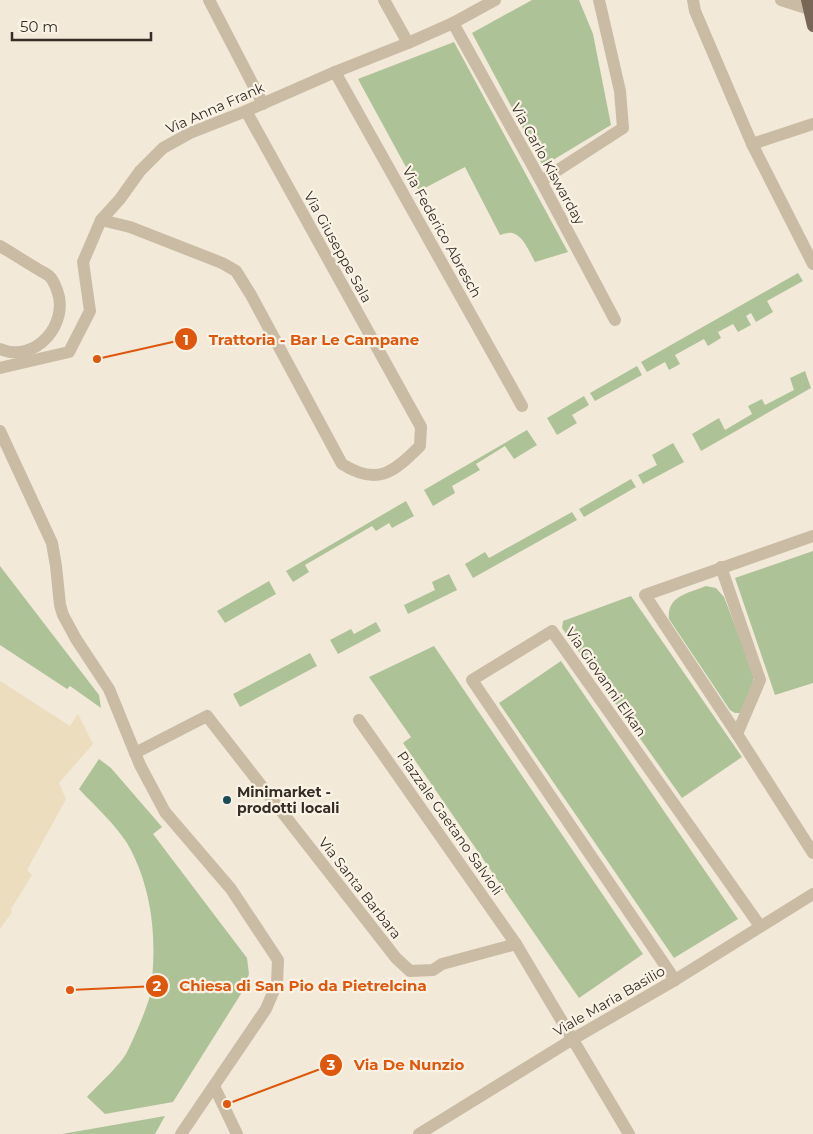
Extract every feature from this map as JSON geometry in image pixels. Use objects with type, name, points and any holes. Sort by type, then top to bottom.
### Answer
[{"type":"main road","points":[[808,5],[813,26]]},
{"type":"street","points":[[209,0],[263,104]]},
{"type":"street","points":[[384,0],[408,43]]},
{"type":"street","name":"Via Anna Frank","points":[[0,368],[69,352],[90,311],[83,262],[101,220],[120,199],[140,171],[163,148],[190,132],[246,112],[335,72],[453,23],[495,0]]},
{"type":"street","points":[[541,181],[623,128],[620,91],[599,0]]},
{"type":"street","points":[[693,0],[695,11],[752,144],[813,264]]},
{"type":"street","points":[[781,0],[808,5]]},
{"type":"street","name":"Via Carlo Kiswarday","points":[[453,23],[541,181],[615,320]]},
{"type":"street","name":"Via Federico Abresch","points":[[335,72],[522,406]]},
{"type":"street","name":"Via Giuseppe Sala","points":[[101,220],[130,227],[222,263],[236,271],[251,295],[342,464],[356,473],[379,476],[403,463],[420,446],[421,427],[246,112]]},
{"type":"street","points":[[752,144],[813,124]]},
{"type":"street","points":[[0,246],[50,276],[59,295],[60,306],[56,326],[43,342],[27,351],[0,350]]},
{"type":"street","points":[[0,431],[52,543],[62,615],[109,690],[140,765],[165,812],[231,889],[278,960],[278,983],[266,1008],[181,1134]]},
{"type":"street","points":[[813,536],[645,595],[813,853]]},
{"type":"street","points":[[721,567],[760,680],[737,734]]},
{"type":"street","name":"Via Giovanni Elkan","points":[[675,980],[472,680],[552,631],[760,926]]},
{"type":"street","name":"Via Santa Barbara","points":[[135,753],[207,716],[396,958],[410,971],[433,970],[442,964],[516,944]]},
{"type":"street","name":"Piazzale Gaetano Salvioli","points":[[359,720],[516,944],[629,1134]]},
{"type":"street","name":"Viale Maria Basilio","points":[[420,1134],[813,894]]},
{"type":"street","points":[[214,1086],[237,1134]]},
{"type":"green space","points":[[532,0],[579,0],[593,34],[611,125],[543,166],[472,33]]},
{"type":"green space","points":[[454,42],[568,252],[535,262],[520,237],[511,233],[500,235],[465,167],[419,191],[358,79]]},
{"type":"green space","points":[[798,273],[803,281],[767,301],[773,312],[756,322],[751,313],[746,316],[751,325],[738,332],[733,324],[718,332],[721,338],[708,346],[704,339],[675,355],[680,364],[669,370],[665,362],[647,372],[641,362]]},
{"type":"green space","points":[[637,366],[642,375],[595,401],[590,393]]},
{"type":"green space","points":[[805,371],[811,388],[701,451],[692,434],[719,418],[725,430],[752,414],[748,406],[762,399],[765,405],[794,390],[790,378]]},
{"type":"green space","points":[[584,396],[589,405],[572,415],[577,423],[557,435],[547,418]]},
{"type":"green space","points":[[527,430],[537,445],[514,459],[505,446],[476,464],[480,470],[452,486],[455,493],[433,506],[424,490]]},
{"type":"green space","points":[[673,443],[684,462],[643,484],[638,475],[657,465],[652,455]]},
{"type":"green space","points":[[631,479],[636,487],[584,517],[579,509]]},
{"type":"green space","points":[[406,501],[414,516],[392,528],[389,523],[376,531],[372,526],[305,565],[309,572],[293,582],[286,571]]},
{"type":"green space","points":[[572,512],[577,520],[473,578],[465,564],[485,552],[489,558]]},
{"type":"green space","points":[[813,551],[813,683],[775,695],[735,578]]},
{"type":"green space","points":[[0,566],[99,695],[101,708],[70,686],[67,689],[0,645]]},
{"type":"green space","points":[[449,574],[457,590],[408,614],[404,605],[435,590],[432,582]]},
{"type":"green space","points":[[269,581],[276,594],[225,623],[217,611]]},
{"type":"green space","points":[[706,586],[716,588],[724,597],[753,672],[753,683],[740,713],[730,710],[669,619],[669,611],[675,600],[686,593]]},
{"type":"green space","points":[[631,596],[742,757],[682,798],[562,628],[563,621]]},
{"type":"green space","points":[[376,622],[381,631],[338,654],[330,640],[351,629],[354,634]]},
{"type":"green space","points":[[434,646],[643,954],[579,998],[403,743],[411,737],[369,677]]},
{"type":"green space","points":[[310,653],[317,666],[240,707],[233,694]]},
{"type":"green space","points":[[561,661],[738,919],[674,958],[499,703]]},
{"type":"green space","points":[[99,759],[111,768],[162,827],[153,834],[247,958],[249,974],[244,989],[173,1102],[105,1114],[87,1097],[126,1054],[143,1016],[150,995],[153,936],[148,897],[136,860],[127,843],[116,829],[79,789]]},
{"type":"green space","points":[[165,1116],[155,1134],[62,1134]]},
{"type":"shaded area","points":[[0,681],[70,726],[78,714],[93,744],[59,783],[66,799],[27,870],[32,875],[11,909],[12,912],[0,929]]},
{"type":"place","name":"Trattoria - Bar Le Campane","points":[[97,359]]},
{"type":"place","name":"Minimarket - prodotti locali","points":[[227,800]]},
{"type":"place","name":"Chiesa di San Pio da Pietrelcina","points":[[70,990]]},
{"type":"place","name":"Via De Nunzio","points":[[227,1104]]}]
